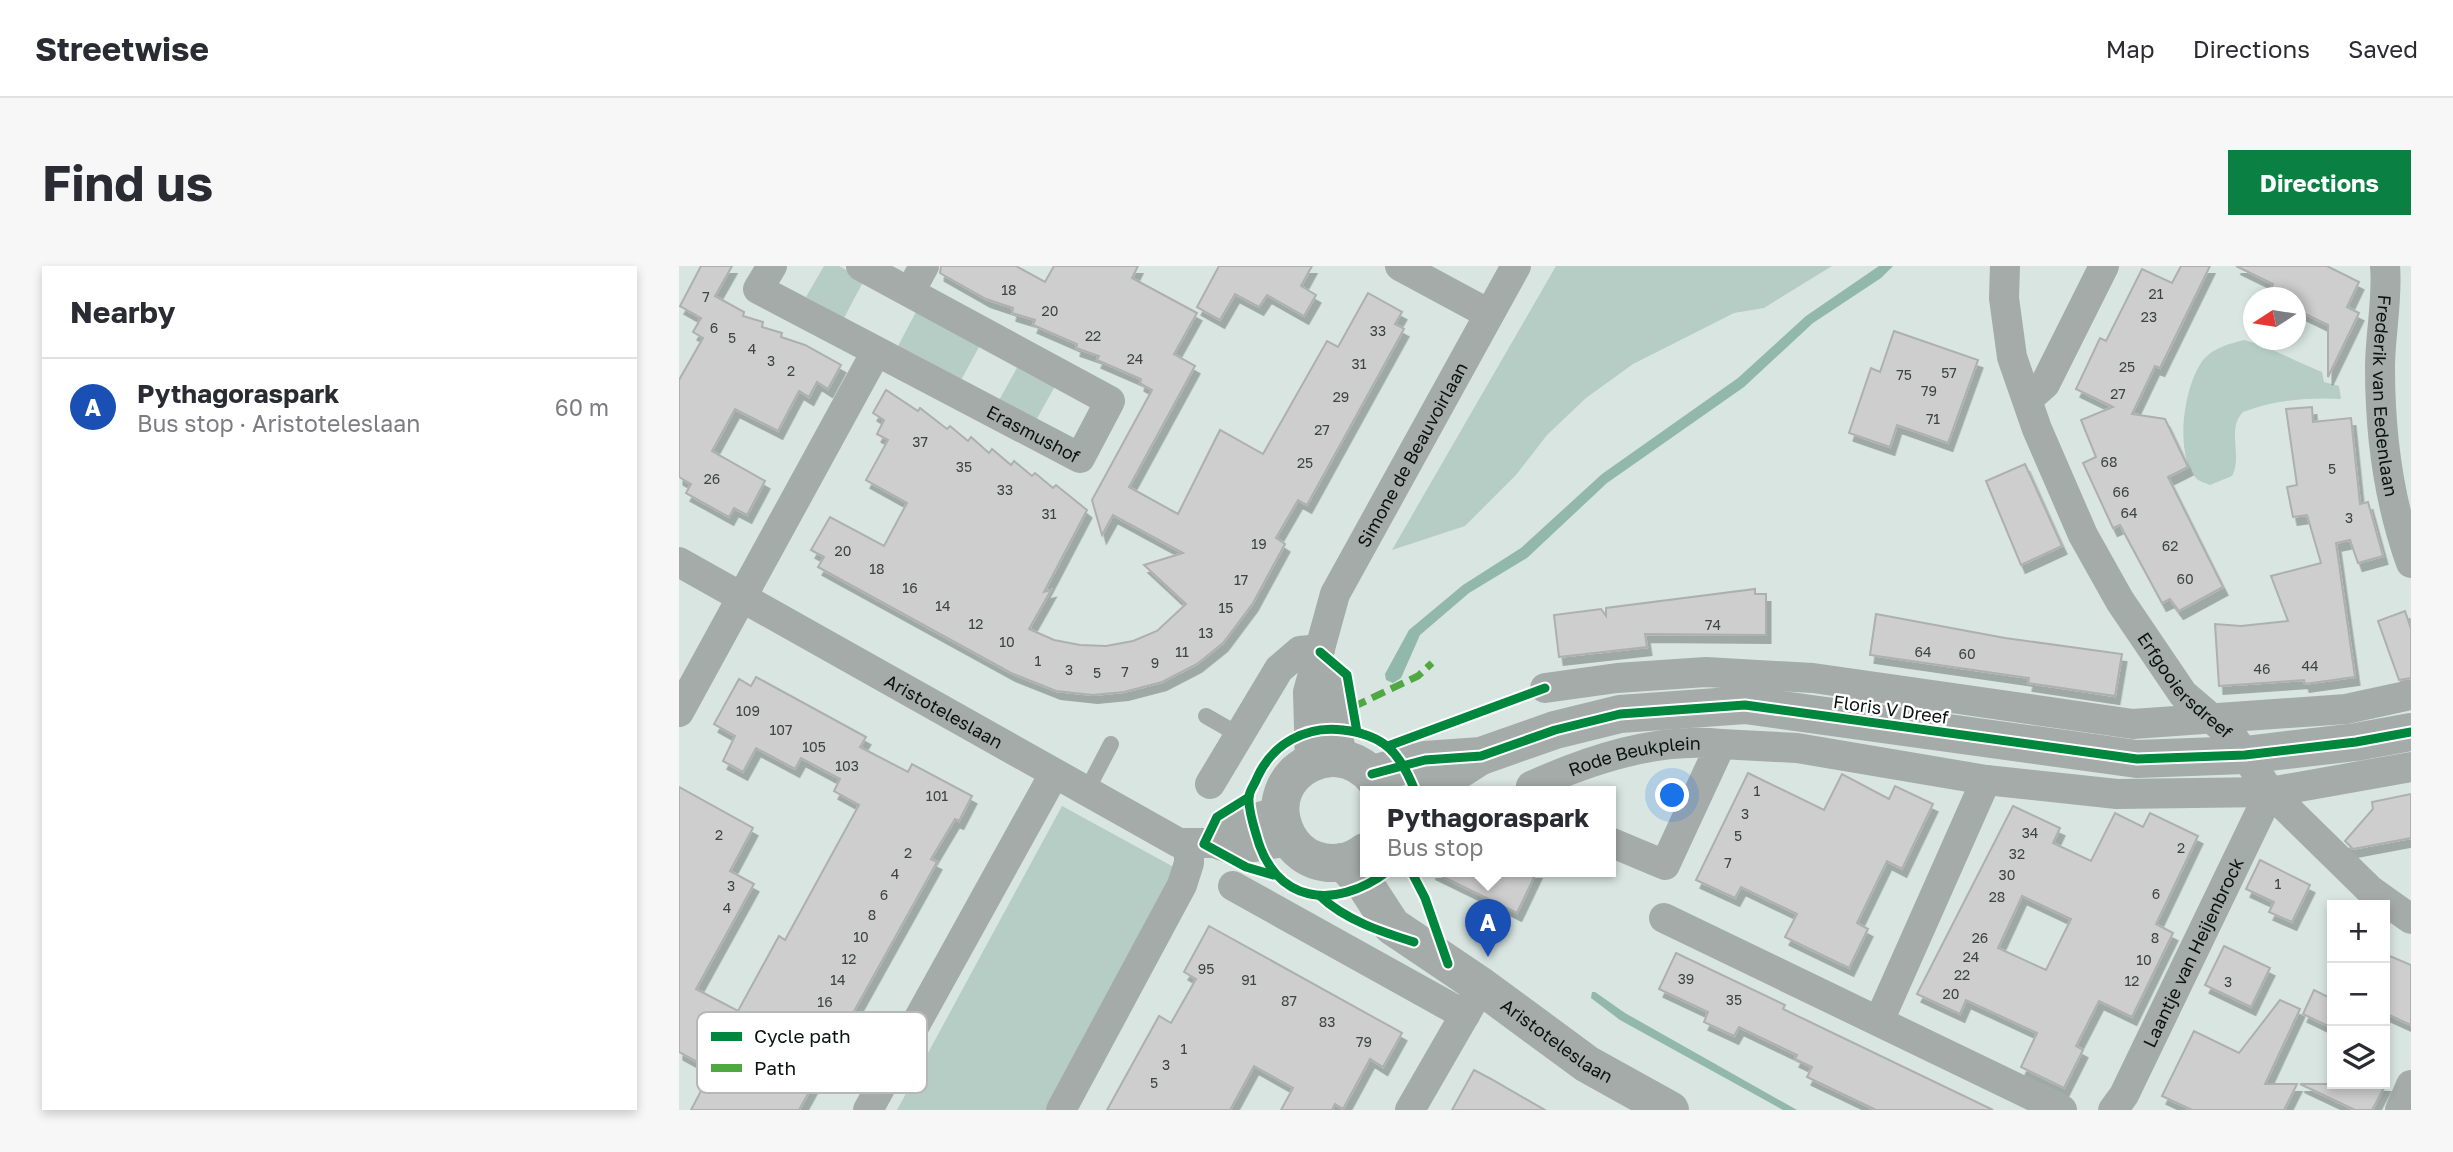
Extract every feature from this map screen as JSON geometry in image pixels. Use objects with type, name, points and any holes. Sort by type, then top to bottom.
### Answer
[{"type":"street","name":"Erasmushof","points":[[772,266],[758,289],[1080,458],[1110,401],[917,279],[862,266]]},
{"type":"street","points":[[1401,266],[1489,314]]},
{"type":"street","name":"Simone de Beauvoirlaan","points":[[1319,655],[1335,594],[1353,558],[1516,266]]},
{"type":"street","name":"Erfgooiersdreef","points":[[2005,266],[2004,298],[2012,358],[2037,429],[2083,536],[2120,601],[2183,694],[2232,736],[2270,792],[2370,890],[2411,919]]},
{"type":"street","points":[[2028,398],[2045,384],[2104,266]]},
{"type":"street","name":"Frederik van Eedenlaan","points":[[2385,266],[2380,368],[2383,454],[2396,520],[2411,563]]},
{"type":"street","points":[[679,712],[876,352]]},
{"type":"street","name":"Aristoteleslaan","points":[[679,562],[1179,843],[1201,844]]},
{"type":"street","points":[[1210,784],[1279,668],[1300,651],[1319,655],[1352,771],[1288,782],[1285,826],[1314,859],[1354,857]]},
{"type":"street","name":"Floris V Dreef","points":[[1545,688],[1617,678],[1706,671],[1814,678],[2133,724],[2346,709],[2411,695]]},
{"type":"street","name":"Floris V Dreef","points":[[1352,771],[1481,755],[1555,730],[1621,714],[1745,705],[2137,759],[2245,755],[2356,742],[2411,732]]},
{"type":"street","name":"Rode Beukplein","points":[[1531,786],[1618,754],[1693,741],[1721,744],[1665,865],[1616,844]]},
{"type":"street","points":[[1721,744],[1797,748],[1986,780],[2117,794],[2270,792],[2411,767]]},
{"type":"street","name":"Floris V Dreef","points":[[1434,786],[1481,755]]},
{"type":"street","points":[[922,1012],[1054,774]]},
{"type":"street","points":[[1879,1021],[1986,780]]},
{"type":"street","name":"Laantje van Heijenbrock","points":[[2113,1110],[2124,1095],[2270,792]]},
{"type":"street","points":[[1061,1110],[1182,885],[1189,863],[1201,844],[1231,825],[1285,826]]},
{"type":"street","name":"Aristoteleslaan","points":[[1362,877],[1392,926],[1448,964]]},
{"type":"street","name":"Aristoteleslaan","points":[[1390,877],[1473,1000]]},
{"type":"street","name":"Aristoteleslaan","points":[[1233,886],[1473,1000],[1670,1110]]},
{"type":"street","points":[[1664,918],[2062,1110]]},
{"type":"street","points":[[1410,1110],[1473,1000]]},
{"type":"street","points":[[2400,1110],[2411,1085]]},
{"type":"street","points":[[868,1110],[877,1093]]},
{"type":"lane","points":[[1206,716],[1239,735]]},
{"type":"lane","points":[[1086,792],[1111,744]]},
{"type":"shaded area","points":[[824,266],[839,266],[864,280],[844,318],[806,297]]},
{"type":"shaded area","points":[[1556,266],[1832,266],[1764,308],[1734,313],[1633,364],[1586,398],[1547,435],[1516,475],[1465,526],[1392,550]]},
{"type":"shaded area","points":[[1879,266],[1893,266],[1881,278],[1813,323],[1744,387],[1607,483],[1527,558],[1469,593],[1420,635],[1401,678],[1393,683],[1386,680],[1385,674],[1409,630],[1463,585],[1521,548],[1602,474],[1738,378],[1806,316]]},
{"type":"shaded area","points":[[917,310],[980,345],[960,382],[897,348]]},
{"type":"shaded area","points":[[2243,340],[2243,350],[2271,350],[2322,372],[2324,382],[2339,386],[2341,399],[2291,400],[2243,412],[2236,426],[2236,460],[2232,476],[2210,485],[2196,478],[2189,467],[2183,437],[2184,420],[2195,374],[2205,358],[2221,347]]},
{"type":"shaded area","points":[[1018,366],[1055,386],[1034,424],[997,404]]},
{"type":"shaded area","points":[[1062,806],[1181,871],[1051,1110],[897,1110],[906,1093],[927,1093],[927,1055]]},
{"type":"shaded area","points":[[1592,992],[1797,1110],[1783,1110],[1620,1020],[1591,998]]},
{"type":"building","points":[[701,266],[732,266],[715,296],[744,312],[743,316],[763,322],[762,327],[782,333],[781,337],[805,345],[841,365],[828,389],[817,382],[809,397],[799,391],[778,431],[735,409],[712,451],[765,481],[747,515],[734,508],[729,517],[686,493],[691,484],[679,477],[679,380],[703,338],[693,332],[701,318],[680,306]]},
{"type":"building","points":[[941,266],[1016,266],[1045,282],[1054,266],[1138,266],[1132,278],[1197,313],[1174,354],[1195,366],[1129,487],[1178,514],[1220,430],[1263,454],[1327,341],[1338,347],[1368,293],[1402,312],[1395,324],[1404,329],[1307,505],[1298,500],[1276,538],[1285,544],[1253,603],[1223,643],[1197,664],[1162,682],[1124,692],[1093,695],[1056,691],[1011,673],[818,567],[824,557],[811,550],[830,517],[884,546],[907,503],[866,480],[888,440],[877,434],[884,420],[873,413],[886,390],[918,411],[920,408],[947,429],[950,426],[968,441],[971,437],[989,453],[992,449],[1011,465],[1014,461],[1053,488],[1056,485],[1087,510],[1044,592],[1051,590],[1029,629],[1054,640],[1106,646],[1133,641],[1157,631],[1186,604],[1144,565],[1183,553],[1113,515],[1102,535],[1092,500],[1152,390],[1140,383],[1141,379],[1097,360],[1099,356],[1076,348],[1077,344],[1033,325],[1035,320],[1012,313],[1013,308],[986,299],[940,273]]},
{"type":"building","points":[[1219,266],[1312,266],[1301,286],[1316,295],[1304,316],[1267,295],[1259,307],[1235,294],[1220,320],[1197,307]]},
{"type":"building","points":[[2181,266],[2210,266],[2160,368],[2155,366],[2132,414],[2165,419],[2188,467],[2168,477],[2223,587],[2179,611],[2170,599],[2162,603],[2120,525],[2113,528],[2083,463],[2096,457],[2081,420],[2113,407],[2076,389],[2100,338],[2106,341],[2142,269],[2172,283]]},
{"type":"building","points":[[2236,266],[2327,266],[2359,282],[2347,307],[2359,313],[2328,377],[2328,325],[2306,314],[2306,287],[2272,287],[2273,284]]},
{"type":"building","points":[[1894,331],[1978,360],[1948,443],[1897,425],[1890,447],[1849,433],[1871,368],[1880,372]]},
{"type":"building","points":[[2312,407],[2313,422],[2351,418],[2360,504],[2368,502],[2383,556],[2358,563],[2350,540],[2336,543],[2355,677],[2305,684],[2304,680],[2219,686],[2215,624],[2241,626],[2288,621],[2271,576],[2321,563],[2307,515],[2293,517],[2287,487],[2297,485],[2286,409]]},
{"type":"building","points":[[2025,464],[2062,546],[2021,565],[1986,481]]},
{"type":"building","points":[[1755,589],[1755,594],[1766,594],[1766,635],[1645,634],[1647,647],[1559,657],[1554,615],[1601,609],[1606,616],[1606,608]]},
{"type":"building","points":[[2405,611],[2411,629],[2411,678],[2399,680],[2378,621]]},
{"type":"building","points":[[1876,614],[2005,638],[2122,654],[2115,696],[2028,683],[2029,678],[1870,655]]},
{"type":"building","points":[[756,677],[866,737],[860,747],[908,772],[912,764],[972,796],[959,821],[955,819],[931,859],[937,862],[854,1012],[697,1012],[697,1062],[679,1052],[679,787],[753,828],[730,871],[754,884],[696,989],[738,1011],[779,936],[785,940],[859,805],[834,791],[840,779],[801,758],[795,769],[756,748],[743,772],[723,761],[735,736],[714,724],[739,679],[751,686]]},
{"type":"building","points":[[1748,773],[1824,810],[1842,774],[1889,799],[1895,786],[1933,804],[1902,869],[1887,861],[1857,923],[1868,929],[1849,968],[1785,937],[1797,914],[1741,887],[1735,898],[1696,880]]},
{"type":"building","points":[[2411,794],[2411,838],[2353,849],[2345,841],[2373,809],[2372,802]]},
{"type":"building","points":[[2013,806],[2060,828],[2053,843],[2091,861],[2115,813],[2143,827],[2150,813],[2198,836],[2156,924],[2173,933],[2132,1017],[2099,1001],[2076,1046],[2083,1050],[2064,1088],[2021,1067],[2037,1033],[1966,1000],[1960,1014],[1917,994]],"holes":[[[2022,896],[2071,919],[2046,970],[1998,948]]]},
{"type":"building","points":[[2260,860],[2310,885],[2292,922],[2269,912],[2274,902],[2246,889]]},
{"type":"building","points":[[1443,877],[1534,877],[1517,913]]},
{"type":"building","points":[[1209,926],[1402,1033],[1383,1067],[1370,1059],[1343,1109],[1335,1104],[1332,1110],[1281,1110],[1293,1088],[1254,1066],[1230,1110],[1107,1110],[1159,1016],[1171,1023],[1196,979],[1184,972]]},
{"type":"building","points":[[2224,946],[2270,968],[2251,1007],[2205,985]]},
{"type":"building","points":[[1676,953],[1785,1005],[1783,1009],[1993,1110],[1876,1110],[1807,1077],[1812,1067],[1795,1059],[1797,1055],[1739,1027],[1734,1036],[1704,1022],[1708,1012],[1659,989]]},
{"type":"building","points":[[2390,956],[2411,965],[2411,1025],[2390,1015]]},
{"type":"building","points":[[2314,990],[2327,996],[2327,1026],[2303,1014]]},
{"type":"building","points":[[2280,1000],[2300,1009],[2265,1084],[2297,1084],[2284,1110],[2192,1110],[2162,1096],[2194,1031],[2239,1053]]},
{"type":"building","points":[[1474,1070],[1491,1079],[1545,1110],[1452,1110]]},
{"type":"building","points":[[2300,1084],[2327,1084],[2327,1089],[2383,1089],[2372,1110],[2355,1110]]},
{"type":"building","points":[[700,1093],[808,1093],[799,1110],[691,1110]]},
{"type":"marked path","points":[[1353,707],[1418,676],[1432,663]]},
{"type":"cycle path","points":[[1320,652],[1347,675],[1357,732]]},
{"type":"cycle path","points":[[1388,746],[1545,688]]},
{"type":"cycle path","points":[[1372,774],[1425,760],[1481,756],[1555,730],[1620,714],[1745,705],[2137,759],[2245,755],[2356,742],[2411,732]]},
{"type":"cycle path","points":[[1379,877],[1348,892],[1328,895],[1309,894],[1292,887],[1277,875],[1265,857],[1251,816],[1250,792],[1263,766],[1281,747],[1303,734],[1329,729],[1358,732],[1380,741],[1397,756],[1413,786]]},
{"type":"cycle path","points":[[1249,797],[1217,817],[1204,844],[1246,867],[1273,875]]},
{"type":"cycle path","points":[[1414,877],[1425,898],[1448,964]]},
{"type":"cycle path","points":[[1320,896],[1352,918],[1414,942]]},
{"type":"place","name":"Pythagoraspark","points":[[1488,957]]}]
